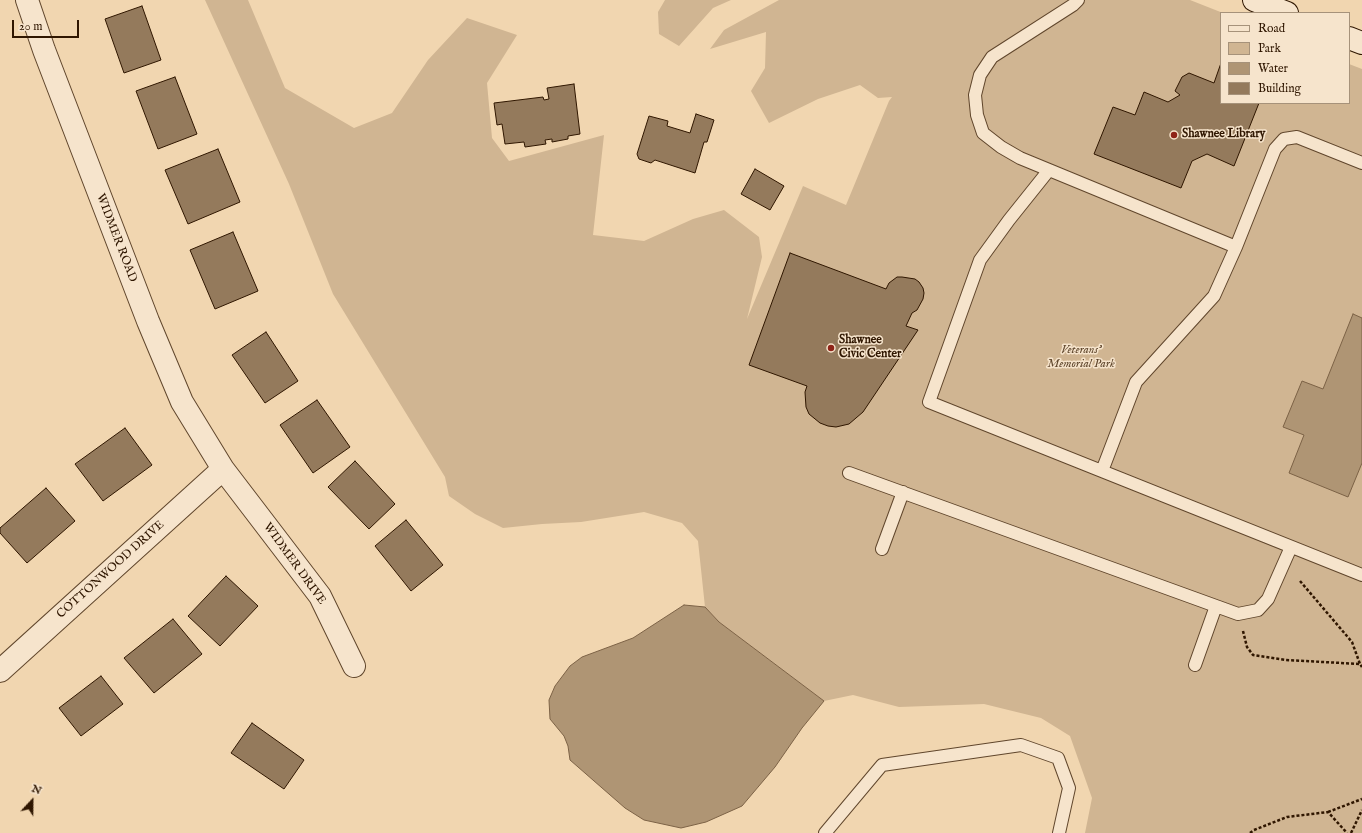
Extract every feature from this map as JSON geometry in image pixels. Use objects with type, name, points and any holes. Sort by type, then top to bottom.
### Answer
[{"type":"street","name":"WIDMER ROAD","points":[[27,0],[44,50],[148,321],[182,402],[223,469]]},
{"type":"street","points":[[1254,0],[1284,12]]},
{"type":"street","points":[[1350,38],[1362,43]]},
{"type":"street","name":"WIDMER DRIVE","points":[[223,469],[320,596],[354,666]]},
{"type":"street","name":"COTTONWOOD DRIVE","points":[[0,671],[223,469]]},
{"type":"lane","points":[[1078,0],[1073,5],[992,57],[980,75],[975,95],[977,115],[983,133],[1001,147],[1020,158],[1236,247]]},
{"type":"lane","points":[[1102,472],[1136,382],[1214,296],[1236,247],[1275,149],[1284,139],[1297,137],[1362,163]]},
{"type":"lane","points":[[1049,170],[1009,220],[980,260],[929,402],[1362,575]]},
{"type":"lane","points":[[849,473],[1238,614],[1258,610],[1268,599],[1291,547]]},
{"type":"lane","points":[[882,549],[903,492]]},
{"type":"lane","points":[[1195,665],[1216,606]]},
{"type":"lane","points":[[825,833],[882,765],[1021,745],[1058,758],[1069,788],[1059,833]]},
{"type":"path","points":[[1300,581],[1352,642],[1362,667]]},
{"type":"path","points":[[1242,613],[1243,631],[1247,647],[1253,655],[1286,660],[1360,664]]},
{"type":"path","points":[[1250,833],[1287,817],[1328,812],[1362,799]]},
{"type":"path","points":[[1351,833],[1362,810]]},
{"type":"path","points":[[1328,812],[1347,833]]},
{"type":"green space","name":"Veterans' Memorial Park","points":[[205,0],[248,0],[285,88],[354,128],[392,113],[428,60],[467,18],[517,35],[487,83],[492,138],[509,161],[604,135],[593,235],[644,241],[693,219],[724,210],[759,237],[762,257],[747,319],[803,186],[846,205],[892,97],[878,98],[860,85],[818,99],[769,123],[751,91],[765,68],[766,32],[710,49],[724,30],[779,0],[1190,0],[1220,12],[1220,104],[1350,104],[1350,64],[1362,69],[1362,833],[1085,833],[1092,798],[1070,736],[1041,718],[984,704],[899,707],[853,695],[824,701],[719,622],[705,607],[698,541],[682,523],[644,512],[581,522],[503,528],[475,514],[449,496],[445,477],[333,294],[289,184]]},
{"type":"green space","points":[[665,0],[731,0],[713,8],[679,46],[659,34],[658,12]]},
{"type":"water","points":[[1353,314],[1362,318],[1362,463],[1348,497],[1289,473],[1304,435],[1283,427],[1302,381],[1323,389]]},
{"type":"water","points":[[684,605],[705,607],[719,622],[824,701],[802,728],[775,767],[742,806],[706,822],[681,828],[644,820],[625,808],[570,760],[568,746],[564,736],[550,719],[549,700],[555,686],[570,666],[582,657],[633,638]]},
{"type":"building","points":[[142,6],[161,60],[124,73],[105,19]]},
{"type":"building","name":"Shawnee Library","points":[[1220,66],[1220,104],[1259,104],[1234,166],[1207,154],[1192,161],[1181,188],[1094,154],[1113,107],[1135,115],[1144,92],[1168,102],[1180,95],[1175,91],[1182,77],[1189,73],[1214,83]]},
{"type":"building","points":[[175,77],[197,134],[158,149],[136,91]]},
{"type":"building","points":[[574,84],[580,134],[568,136],[568,139],[552,142],[552,139],[545,140],[546,144],[525,147],[524,142],[505,144],[502,124],[497,125],[494,103],[543,97],[544,100],[549,99],[547,88]]},
{"type":"building","points":[[696,114],[714,120],[707,142],[704,142],[695,173],[655,160],[651,163],[639,159],[637,154],[649,116],[668,121],[667,126],[690,133]]},
{"type":"building","points":[[218,149],[240,202],[188,224],[165,170]]},
{"type":"building","points":[[755,169],[784,186],[770,210],[741,194]]},
{"type":"building","points":[[233,232],[258,291],[215,309],[190,250]]},
{"type":"building","name":"Shawnee Civic Center","points":[[790,253],[886,289],[889,283],[897,277],[915,279],[923,288],[923,299],[917,310],[912,313],[906,326],[918,330],[863,412],[849,424],[836,427],[820,423],[809,414],[806,407],[805,392],[807,386],[749,365]]},
{"type":"building","points":[[266,332],[298,381],[265,403],[232,355]]},
{"type":"building","points":[[317,400],[350,447],[313,473],[280,425]]},
{"type":"building","points":[[125,428],[152,465],[103,501],[75,464]]},
{"type":"building","points":[[355,461],[395,504],[369,529],[328,487]]},
{"type":"building","points":[[46,488],[75,521],[27,563],[0,533],[0,528]]},
{"type":"building","points":[[406,520],[443,565],[411,591],[375,546]]},
{"type":"building","points":[[226,576],[258,606],[220,646],[188,616]]},
{"type":"building","points":[[173,619],[202,654],[154,693],[124,658]]},
{"type":"building","points":[[101,676],[123,704],[81,736],[59,708]]},
{"type":"building","points":[[252,723],[304,760],[284,789],[231,753]]},
{"type":"place","name":"Shawnee Library","points":[[1174,135]]},
{"type":"place","name":"Shawnee Civic Center","points":[[831,348]]}]
